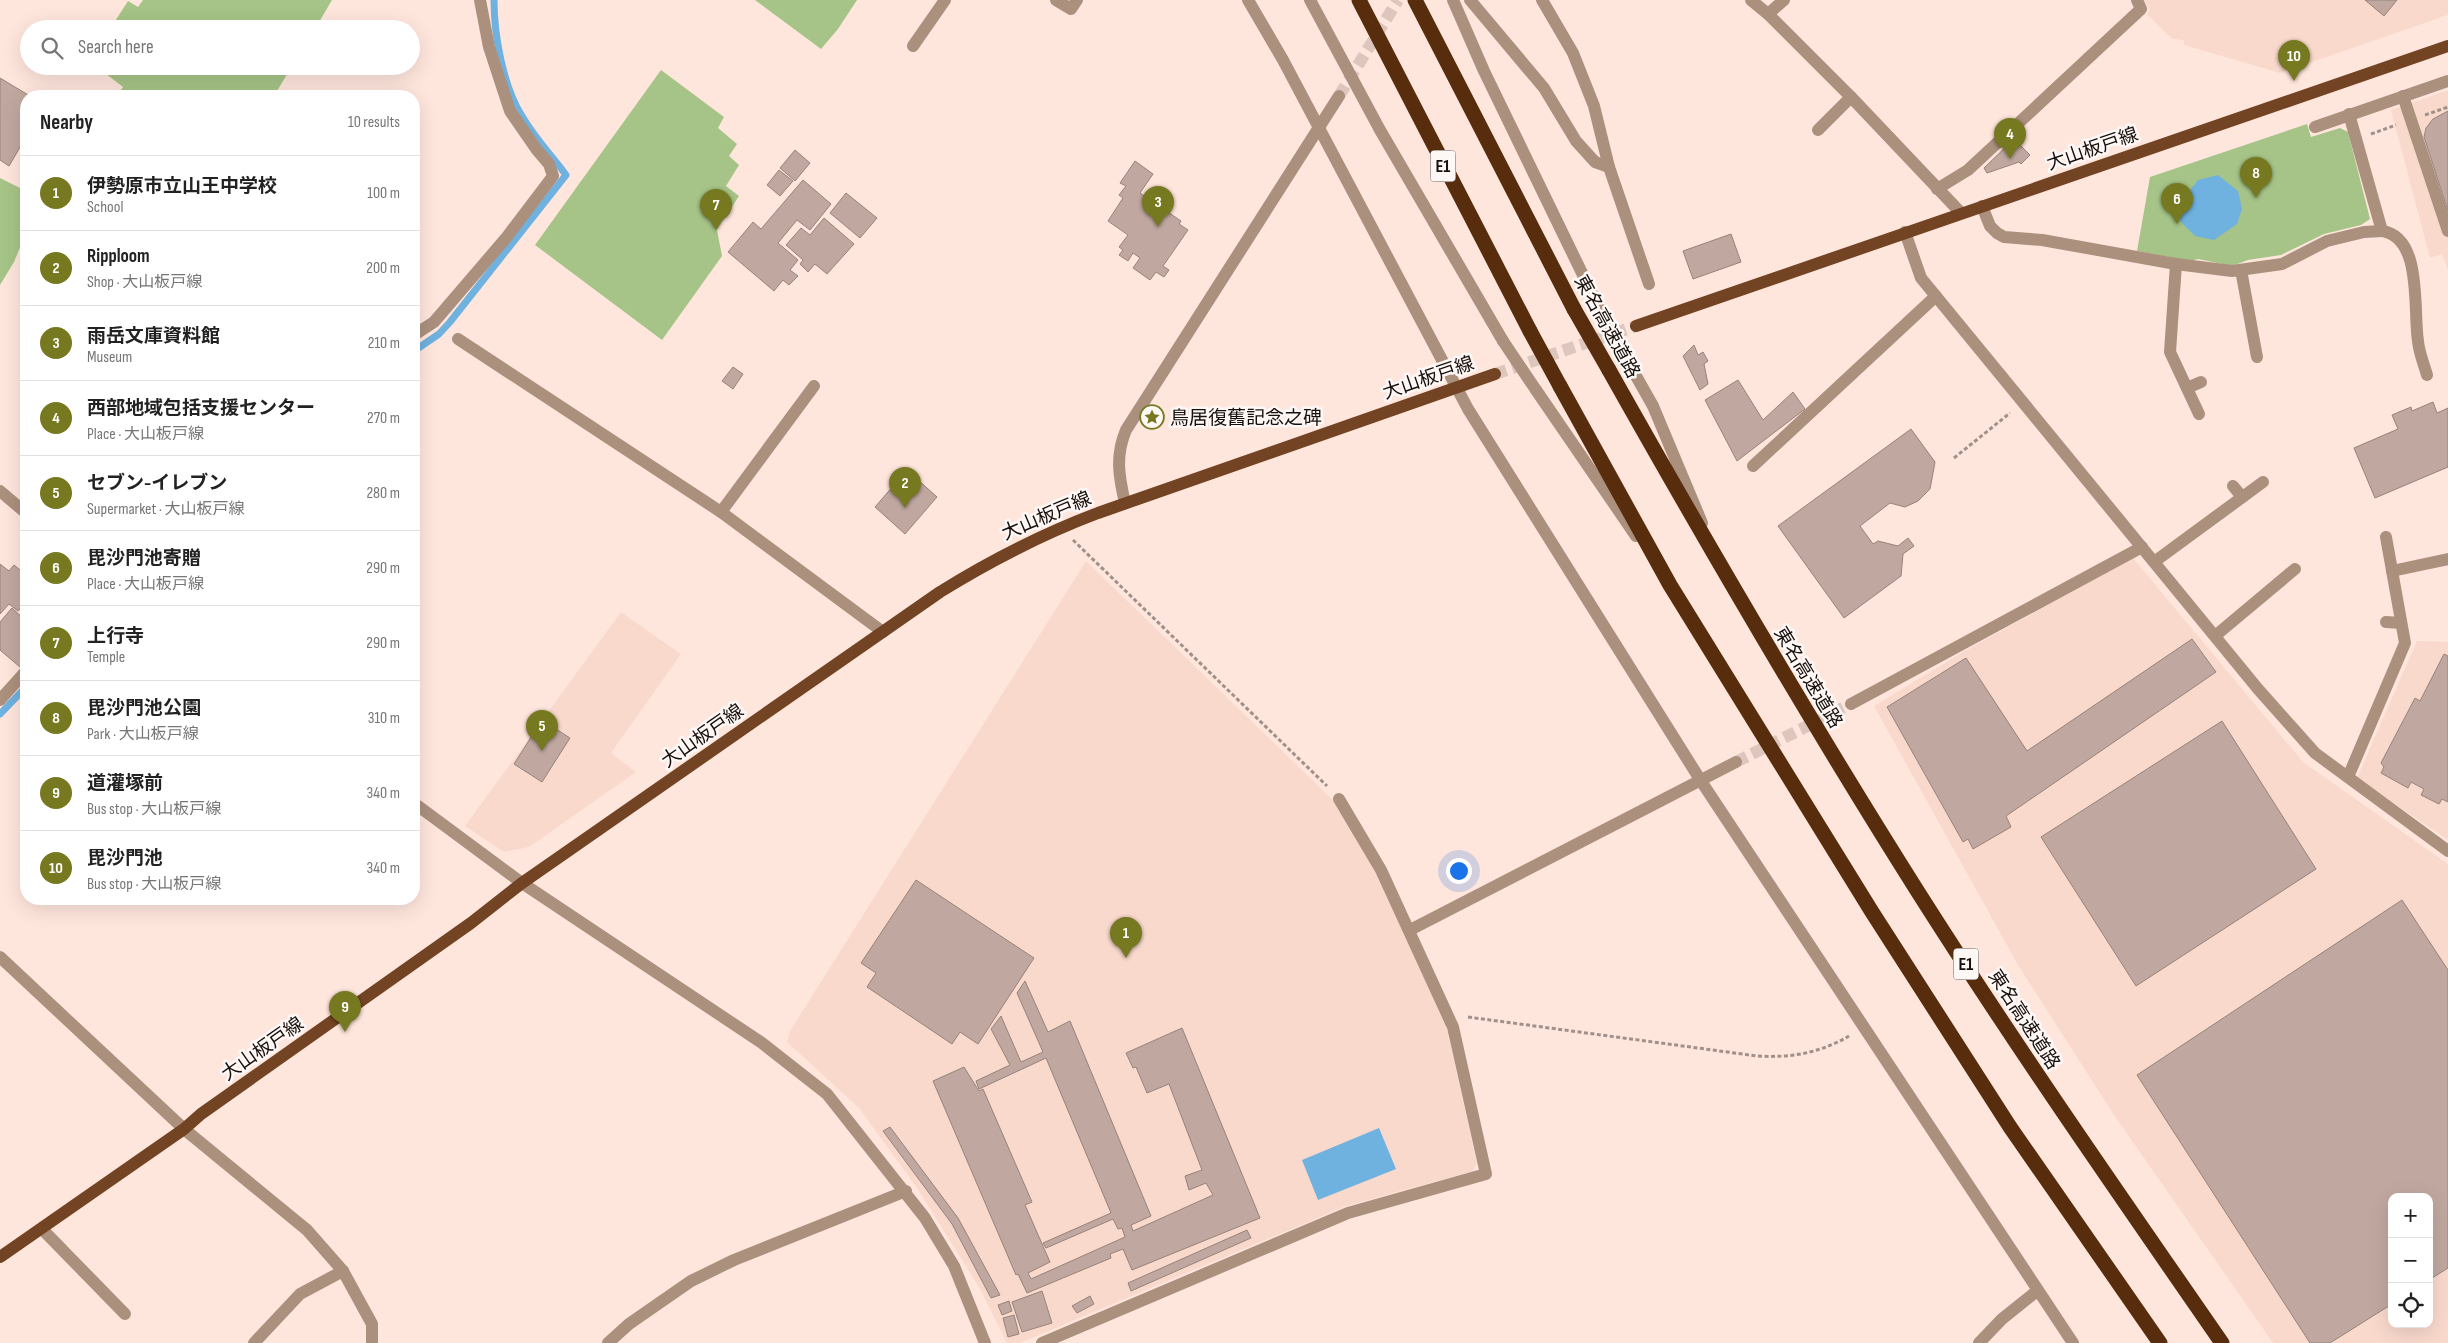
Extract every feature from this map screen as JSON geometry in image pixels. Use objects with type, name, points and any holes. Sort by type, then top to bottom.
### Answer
[{"type":"highway","name":"E1","points":[[1359,0],[1530,331],[1670,585],[1867,904],[2010,1127],[2160,1343]]},
{"type":"highway","name":"東名高速道路","points":[[1415,0],[1574,308],[1725,576],[1918,892],[2053,1099],[2222,1343]]},
{"type":"main road","name":"大山板戸線","points":[[1636,326],[2448,46]]},
{"type":"main road","name":"大山板戸線","points":[[0,1257],[184,1129],[201,1114],[471,923],[522,884],[940,592],[997,557],[1060,527],[1125,503],[1495,374]]},
{"type":"street","points":[[420,332],[436,324],[506,238],[552,176],[549,164],[510,111],[489,47],[480,0]]},
{"type":"street","points":[[913,46],[945,0]]},
{"type":"street","points":[[1056,0],[1071,9],[1077,0]]},
{"type":"street","points":[[1248,0],[1283,60],[1454,387],[1701,781],[2073,1343]]},
{"type":"street","points":[[1310,0],[1390,147],[1504,342],[1670,585]]},
{"type":"street","points":[[1453,0],[1484,71],[1598,306],[1653,406],[1725,576]]},
{"type":"street","points":[[1470,0],[1544,88],[1576,141],[1595,162],[1609,168]]},
{"type":"street","points":[[1542,0],[1573,53],[1594,106],[1609,168],[1649,284]]},
{"type":"street","points":[[1751,0],[1768,14],[1851,97],[1961,214]]},
{"type":"street","points":[[1768,14],[1784,0]]},
{"type":"street","points":[[1937,189],[1968,170],[2134,16],[2141,9],[2137,0]]},
{"type":"street","points":[[2315,127],[2448,81]]},
{"type":"street","points":[[1125,503],[1118,459],[1120,445],[1126,430],[1339,96]]},
{"type":"street","points":[[2403,96],[2448,230]]},
{"type":"street","points":[[1818,130],[1851,97]]},
{"type":"street","points":[[2349,114],[2382,231]]},
{"type":"street","points":[[1982,206],[1990,226],[1997,234],[2004,237],[2042,240],[2176,264],[2232,271],[2282,264],[2328,241],[2364,232],[2382,231],[2392,233],[2400,238],[2412,265],[2418,342],[2427,375]]},
{"type":"street","points":[[1905,232],[1921,278],[2154,562],[2315,753],[2448,851]]},
{"type":"street","points":[[2176,264],[2170,352],[2199,414]]},
{"type":"street","points":[[2241,270],[2257,357]]},
{"type":"street","points":[[1752,466],[1936,296]]},
{"type":"street","points":[[458,338],[721,512],[883,632]]},
{"type":"street","points":[[2187,388],[2201,382]]},
{"type":"street","points":[[721,512],[814,386]]},
{"type":"street","points":[[2154,562],[2264,482]]},
{"type":"street","points":[[2233,486],[2242,497]]},
{"type":"street","points":[[0,491],[20,508]]},
{"type":"street","points":[[2348,777],[2405,643],[2386,536]]},
{"type":"street","points":[[1852,704],[2142,547]]},
{"type":"street","points":[[2392,571],[2448,560]]},
{"type":"street","points":[[2216,636],[2295,569]]},
{"type":"street","points":[[2386,622],[2402,623]]},
{"type":"street","points":[[0,700],[20,678]]},
{"type":"street","points":[[1410,930],[1736,762]]},
{"type":"street","points":[[1042,1343],[1348,1213],[1486,1174],[1453,1027],[1381,870],[1339,798]]},
{"type":"street","points":[[420,808],[522,884],[762,1043],[827,1094],[925,1218],[954,1266],[985,1343]]},
{"type":"street","points":[[0,957],[184,1129],[306,1230],[343,1271],[372,1324],[372,1343]]},
{"type":"street","points":[[608,1343],[629,1324],[691,1280],[734,1260],[906,1192]]},
{"type":"street","points":[[42,1229],[125,1314]]},
{"type":"street","points":[[254,1343],[300,1294],[343,1271]]},
{"type":"street","points":[[1979,1343],[2002,1319],[2037,1291]]},
{"type":"path","points":[[1954,458],[2024,402]]},
{"type":"path","points":[[1060,527],[1339,798]]},
{"type":"path","points":[[1447,1014],[1650,1043],[1786,1058],[1833,1045],[1863,1028]]},
{"type":"shaded area","points":[[2144,0],[2448,0],[2448,15],[2280,73],[2184,45],[2184,40],[2172,39],[2147,14],[2150,10]]},
{"type":"shaded area","points":[[2448,90],[2448,269],[2442,254],[2430,258],[2391,110]]},
{"type":"shaded area","points":[[2133,558],[2303,762],[2448,864],[2448,1343],[2273,1343],[2114,1115],[2018,965],[1874,706],[1963,652]]},
{"type":"shaded area","points":[[1086,561],[1334,801],[1371,863],[1445,1022],[1477,1163],[1473,1171],[1346,1206],[1020,1343],[1007,1343],[979,1287],[917,1188],[859,1108],[787,1042],[790,1031]]},
{"type":"shaded area","points":[[621,612],[681,654],[611,753],[636,772],[529,847],[504,852],[465,826]]},
{"type":"shaded area","points":[[2417,641],[2448,642],[2448,840],[2357,778]]},
{"type":"green space","points":[[143,0],[332,0],[320,20],[116,20],[128,1],[138,7]]},
{"type":"green space","points":[[755,0],[857,0],[838,29],[821,49]]},
{"type":"green space","points":[[661,70],[724,117],[718,128],[737,144],[729,156],[739,165],[726,186],[739,196],[717,230],[722,256],[662,340],[535,245]]},
{"type":"green space","points":[[107,75],[287,75],[278,90],[121,90],[123,87]]},
{"type":"green space","points":[[2307,124],[2311,137],[2340,128],[2348,132],[2370,219],[2361,225],[2324,234],[2281,255],[2248,260],[2232,266],[2198,259],[2190,261],[2137,251],[2150,177]]},
{"type":"green space","points":[[0,178],[20,188],[20,248],[14,262],[0,285]]},
{"type":"water","points":[[2218,175],[2238,191],[2242,209],[2237,224],[2214,240],[2195,236],[2180,221],[2184,198],[2198,180]]},
{"type":"water","points":[[1379,1128],[1396,1169],[1318,1200],[1302,1160]]},
{"type":"building","points":[[2365,0],[2397,0],[2384,16]]},
{"type":"building","points":[[0,78],[20,90],[20,147],[9,166],[0,160]]},
{"type":"building","points":[[2448,111],[2448,211],[2424,137],[2426,128],[2433,119]]},
{"type":"building","points":[[2014,139],[2030,155],[2021,164],[2019,162],[1987,173],[1984,168]]},
{"type":"building","points":[[795,150],[810,163],[795,181],[780,168]]},
{"type":"building","points":[[1135,161],[1153,174],[1140,193],[1181,221],[1179,224],[1188,230],[1163,266],[1169,270],[1164,277],[1156,272],[1150,280],[1133,268],[1140,258],[1133,253],[1128,261],[1119,255],[1123,250],[1119,247],[1128,235],[1108,221],[1123,198],[1119,195],[1126,186],[1120,183]]},
{"type":"building","points":[[779,170],[793,181],[780,196],[767,185]]},
{"type":"building","points":[[803,180],[831,204],[810,230],[797,220],[778,243],[798,260],[790,270],[798,276],[789,285],[783,280],[774,291],[728,252],[753,222],[761,229]]},
{"type":"building","points":[[846,193],[877,218],[860,238],[830,213]]},
{"type":"building","points":[[824,218],[854,244],[827,274],[815,264],[808,272],[800,264],[803,260],[786,245],[801,228],[810,235]]},
{"type":"building","points":[[1731,234],[1741,262],[1693,279],[1683,251]]},
{"type":"building","points":[[1694,345],[1698,355],[1703,352],[1708,361],[1704,364],[1708,384],[1700,390],[1683,356]]},
{"type":"building","points":[[733,367],[743,374],[733,389],[722,381]]},
{"type":"building","points":[[1738,380],[1763,420],[1793,392],[1805,409],[1737,461],[1705,400]]},
{"type":"building","points":[[2433,402],[2437,413],[2448,408],[2448,467],[2375,498],[2354,448],[2398,429],[2392,415],[2411,407],[2412,411]]},
{"type":"building","points":[[1911,429],[1935,462],[1930,489],[1918,501],[1905,507],[1890,503],[1860,526],[1873,544],[1878,541],[1898,546],[1908,538],[1914,546],[1903,554],[1901,576],[1844,618],[1778,526]]},
{"type":"building","points":[[907,470],[937,497],[905,534],[875,507]]},
{"type":"building","points":[[0,564],[9,571],[14,565],[20,570],[20,608],[18,611],[9,604],[0,614]]},
{"type":"building","points":[[12,608],[20,615],[20,667],[0,650],[0,622]]},
{"type":"building","points":[[2192,639],[2216,672],[2006,816],[2011,827],[1973,849],[1968,839],[1963,842],[1887,707],[1966,658],[2027,751]]},
{"type":"building","points":[[2444,654],[2448,656],[2448,802],[2442,799],[2439,804],[2421,795],[2424,789],[2411,782],[2408,788],[2381,773],[2384,767],[2381,763],[2415,698],[2420,701]]},
{"type":"building","points":[[542,720],[570,738],[542,782],[514,764]]},
{"type":"building","points":[[2222,721],[2316,869],[2136,986],[2041,837]]},
{"type":"building","points":[[916,880],[1034,958],[978,1044],[960,1032],[952,1044],[867,987],[876,973],[861,963]]},
{"type":"building","points":[[2402,900],[2448,970],[2448,1268],[2433,1277],[2433,1193],[2388,1193],[2388,1307],[2330,1343],[2310,1343],[2137,1075]]},
{"type":"building","points":[[1025,981],[1048,1032],[1070,1021],[1151,1216],[1131,1225],[1133,1231],[1213,1195],[1206,1183],[1189,1190],[1185,1176],[1202,1170],[1169,1084],[1147,1093],[1136,1067],[1133,1068],[1126,1053],[1182,1028],[1260,1218],[1132,1270],[1123,1249],[1110,1254],[1111,1258],[1027,1293],[1018,1274],[1016,1275],[933,1081],[964,1067],[979,1091],[983,1089],[1032,1202],[1025,1205],[1050,1262],[1028,1273],[1031,1279],[1125,1237],[1122,1228],[1118,1229],[1113,1219],[1046,1248],[1043,1243],[1111,1213],[1046,1058],[979,1089],[976,1081],[1010,1065],[991,1029],[1001,1016],[1021,1062],[1043,1052],[1017,993]]},
{"type":"building","points":[[890,1127],[958,1218],[1000,1295],[991,1298],[952,1224],[883,1131]]},
{"type":"building","points":[[1247,1230],[1251,1238],[1131,1291],[1128,1283]]},
{"type":"building","points":[[1042,1291],[1052,1323],[1022,1332],[1012,1302]]},
{"type":"building","points":[[1090,1296],[1094,1304],[1077,1313],[1072,1306]]},
{"type":"building","points":[[1009,1301],[1012,1311],[1002,1315],[998,1305]]},
{"type":"building","points":[[1014,1315],[1019,1334],[1008,1337],[1003,1318]]},
{"type":"waterway","points":[[420,347],[439,334],[450,322],[566,175],[527,124],[515,104],[501,60],[494,14],[494,0]]},
{"type":"waterway","points":[[0,714],[20,693]]},
{"type":"tunnel","points":[[1339,96],[1398,0]]},
{"type":"tunnel","points":[[1495,374],[1636,326]]},
{"type":"tunnel","points":[[1736,762],[1851,704]]},
{"type":"place","name":"毘沙門池","points":[[2294,81]]},
{"type":"place","name":"西部地域包括支援センター","points":[[2010,159]]},
{"type":"place","name":"毘沙門池公園","points":[[2256,198]]},
{"type":"place","name":"毘沙門池寄贈","points":[[2177,224]]},
{"type":"place","name":"雨岳文庫資料館","points":[[1158,227]]},
{"type":"place","name":"上行寺","points":[[716,230]]},
{"type":"place","name":"鳥居復舊記念之碑","points":[[1152,417]]},
{"type":"place","name":"Ripploom","points":[[905,508]]},
{"type":"place","name":"セブン-イレブン","points":[[542,751]]},
{"type":"place","name":"伊勢原市立山王中学校","points":[[1126,958]]},
{"type":"place","name":"道灌塚前","points":[[345,1032]]}]
